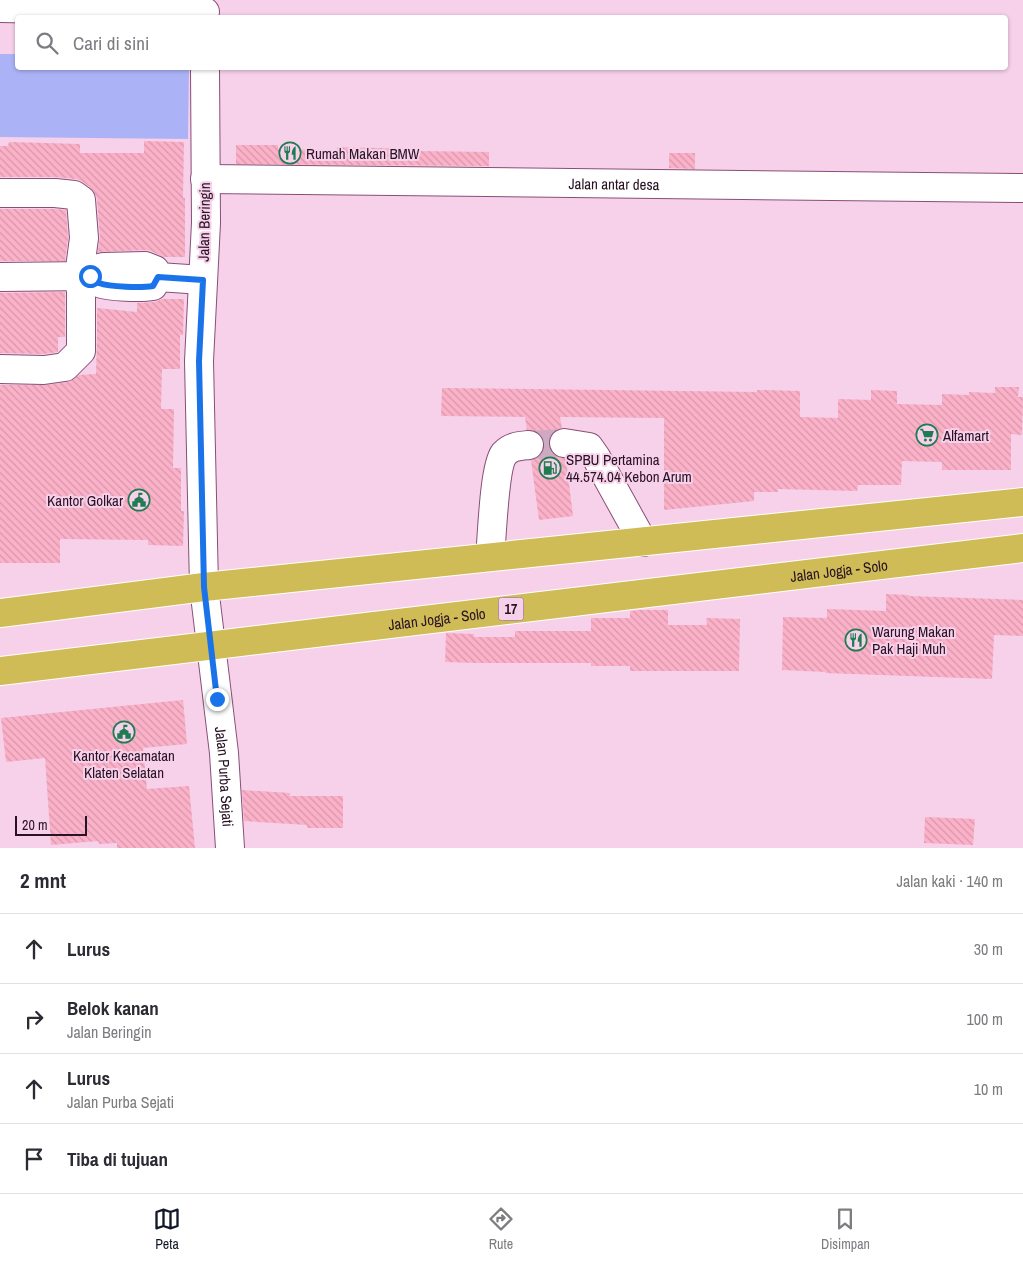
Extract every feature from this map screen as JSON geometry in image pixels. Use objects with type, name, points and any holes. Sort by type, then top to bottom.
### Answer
[{"type":"highway","points":[[0,613],[204,587],[1023,502]]},
{"type":"highway","name":"Jalan Jogja - Solo","points":[[0,671],[1023,548]]},
{"type":"street","points":[[0,8],[205,10]]},
{"type":"street","name":"Jalan Beringin","points":[[205,70],[206,223],[199,361],[204,587],[212,645]]},
{"type":"street","name":"Jalan antar desa","points":[[205,179],[1023,188]]},
{"type":"street","points":[[0,193],[55,193],[74,195],[82,200],[85,276],[81,292],[81,351],[64,368],[44,370],[0,369]]},
{"type":"street","points":[[0,276],[85,276],[100,284],[142,288],[153,286],[158,277],[203,280]]},
{"type":"street","points":[[564,443],[589,447],[643,542]]},
{"type":"street","points":[[490,558],[498,470],[504,454],[515,446],[529,445]]},
{"type":"street","name":"Jalan Purba Sejati","points":[[212,645],[224,753],[230,848]]},
{"type":"shaded area","points":[[0,54],[15,54],[15,70],[189,70],[188,139],[0,137]]},
{"type":"building","points":[[144,141],[184,142],[185,257],[163,257],[145,250],[98,252],[100,237],[97,199],[90,187],[76,179],[0,177],[0,146],[8,146],[9,142],[80,144],[80,153],[144,153]]},
{"type":"building","points":[[236,145],[278,145],[278,149],[337,150],[337,147],[489,152],[489,166],[236,164]]},
{"type":"building","points":[[669,153],[695,153],[695,169],[669,168]]},
{"type":"building","points":[[0,209],[66,210],[68,238],[65,261],[0,261]]},
{"type":"building","points":[[65,292],[65,337],[58,337],[58,352],[43,354],[0,353],[0,293]]},
{"type":"building","points":[[162,299],[184,299],[183,335],[180,335],[180,369],[162,369],[161,409],[174,409],[173,468],[181,468],[181,511],[184,511],[183,546],[148,545],[148,540],[60,539],[60,563],[0,563],[0,385],[46,385],[68,382],[79,375],[96,374],[97,308],[137,312],[137,303],[155,302]]},
{"type":"building","points":[[995,387],[1019,387],[1018,397],[1023,397],[1022,435],[1011,434],[1011,470],[942,470],[942,462],[902,461],[901,485],[858,485],[857,491],[778,489],[778,492],[754,492],[754,501],[664,510],[664,418],[560,417],[562,428],[552,434],[549,440],[549,448],[555,455],[566,459],[573,516],[539,520],[531,460],[538,458],[543,452],[544,443],[542,436],[536,431],[527,430],[525,417],[441,416],[442,388],[800,391],[800,417],[838,418],[838,399],[871,400],[871,390],[897,391],[897,404],[942,405],[942,394],[969,395],[969,392],[995,393]]},
{"type":"building","points":[[886,594],[1023,600],[1023,636],[994,635],[992,679],[782,670],[783,617],[827,618],[827,609],[886,611]]},
{"type":"building","points":[[668,610],[668,625],[707,625],[706,618],[740,619],[739,671],[630,671],[630,666],[591,666],[591,663],[445,662],[446,633],[474,634],[474,637],[515,637],[515,631],[591,631],[591,618],[630,618],[630,611]]},
{"type":"building","points":[[183,700],[187,744],[143,748],[147,789],[189,786],[195,848],[117,848],[117,843],[99,844],[98,841],[51,845],[45,758],[6,762],[1,718]]},
{"type":"building","points":[[242,790],[290,793],[290,796],[343,796],[343,828],[307,828],[307,825],[244,821]]},
{"type":"building","points":[[925,817],[975,819],[973,845],[924,843]]},
{"type":"tunnel","points":[[529,445],[564,443]]},
{"type":"place","name":"Rumah Makan BMW","points":[[290,153]]},
{"type":"place","name":"Alfamart","points":[[927,435]]},
{"type":"place","name":"SPBU Pertamina 44.574.04 Kebon Arum","points":[[550,468]]},
{"type":"place","name":"Kantor Golkar","points":[[139,500]]},
{"type":"place","name":"Warung Makan Pak Haji Muh","points":[[856,640]]},
{"type":"place","name":"Kantor Kecamatan Klaten Selatan","points":[[124,732]]},
{"type":"route","points":[[90,276],[100,284],[142,288],[153,286],[158,277],[203,280],[199,361],[204,587],[217,699]]}]
